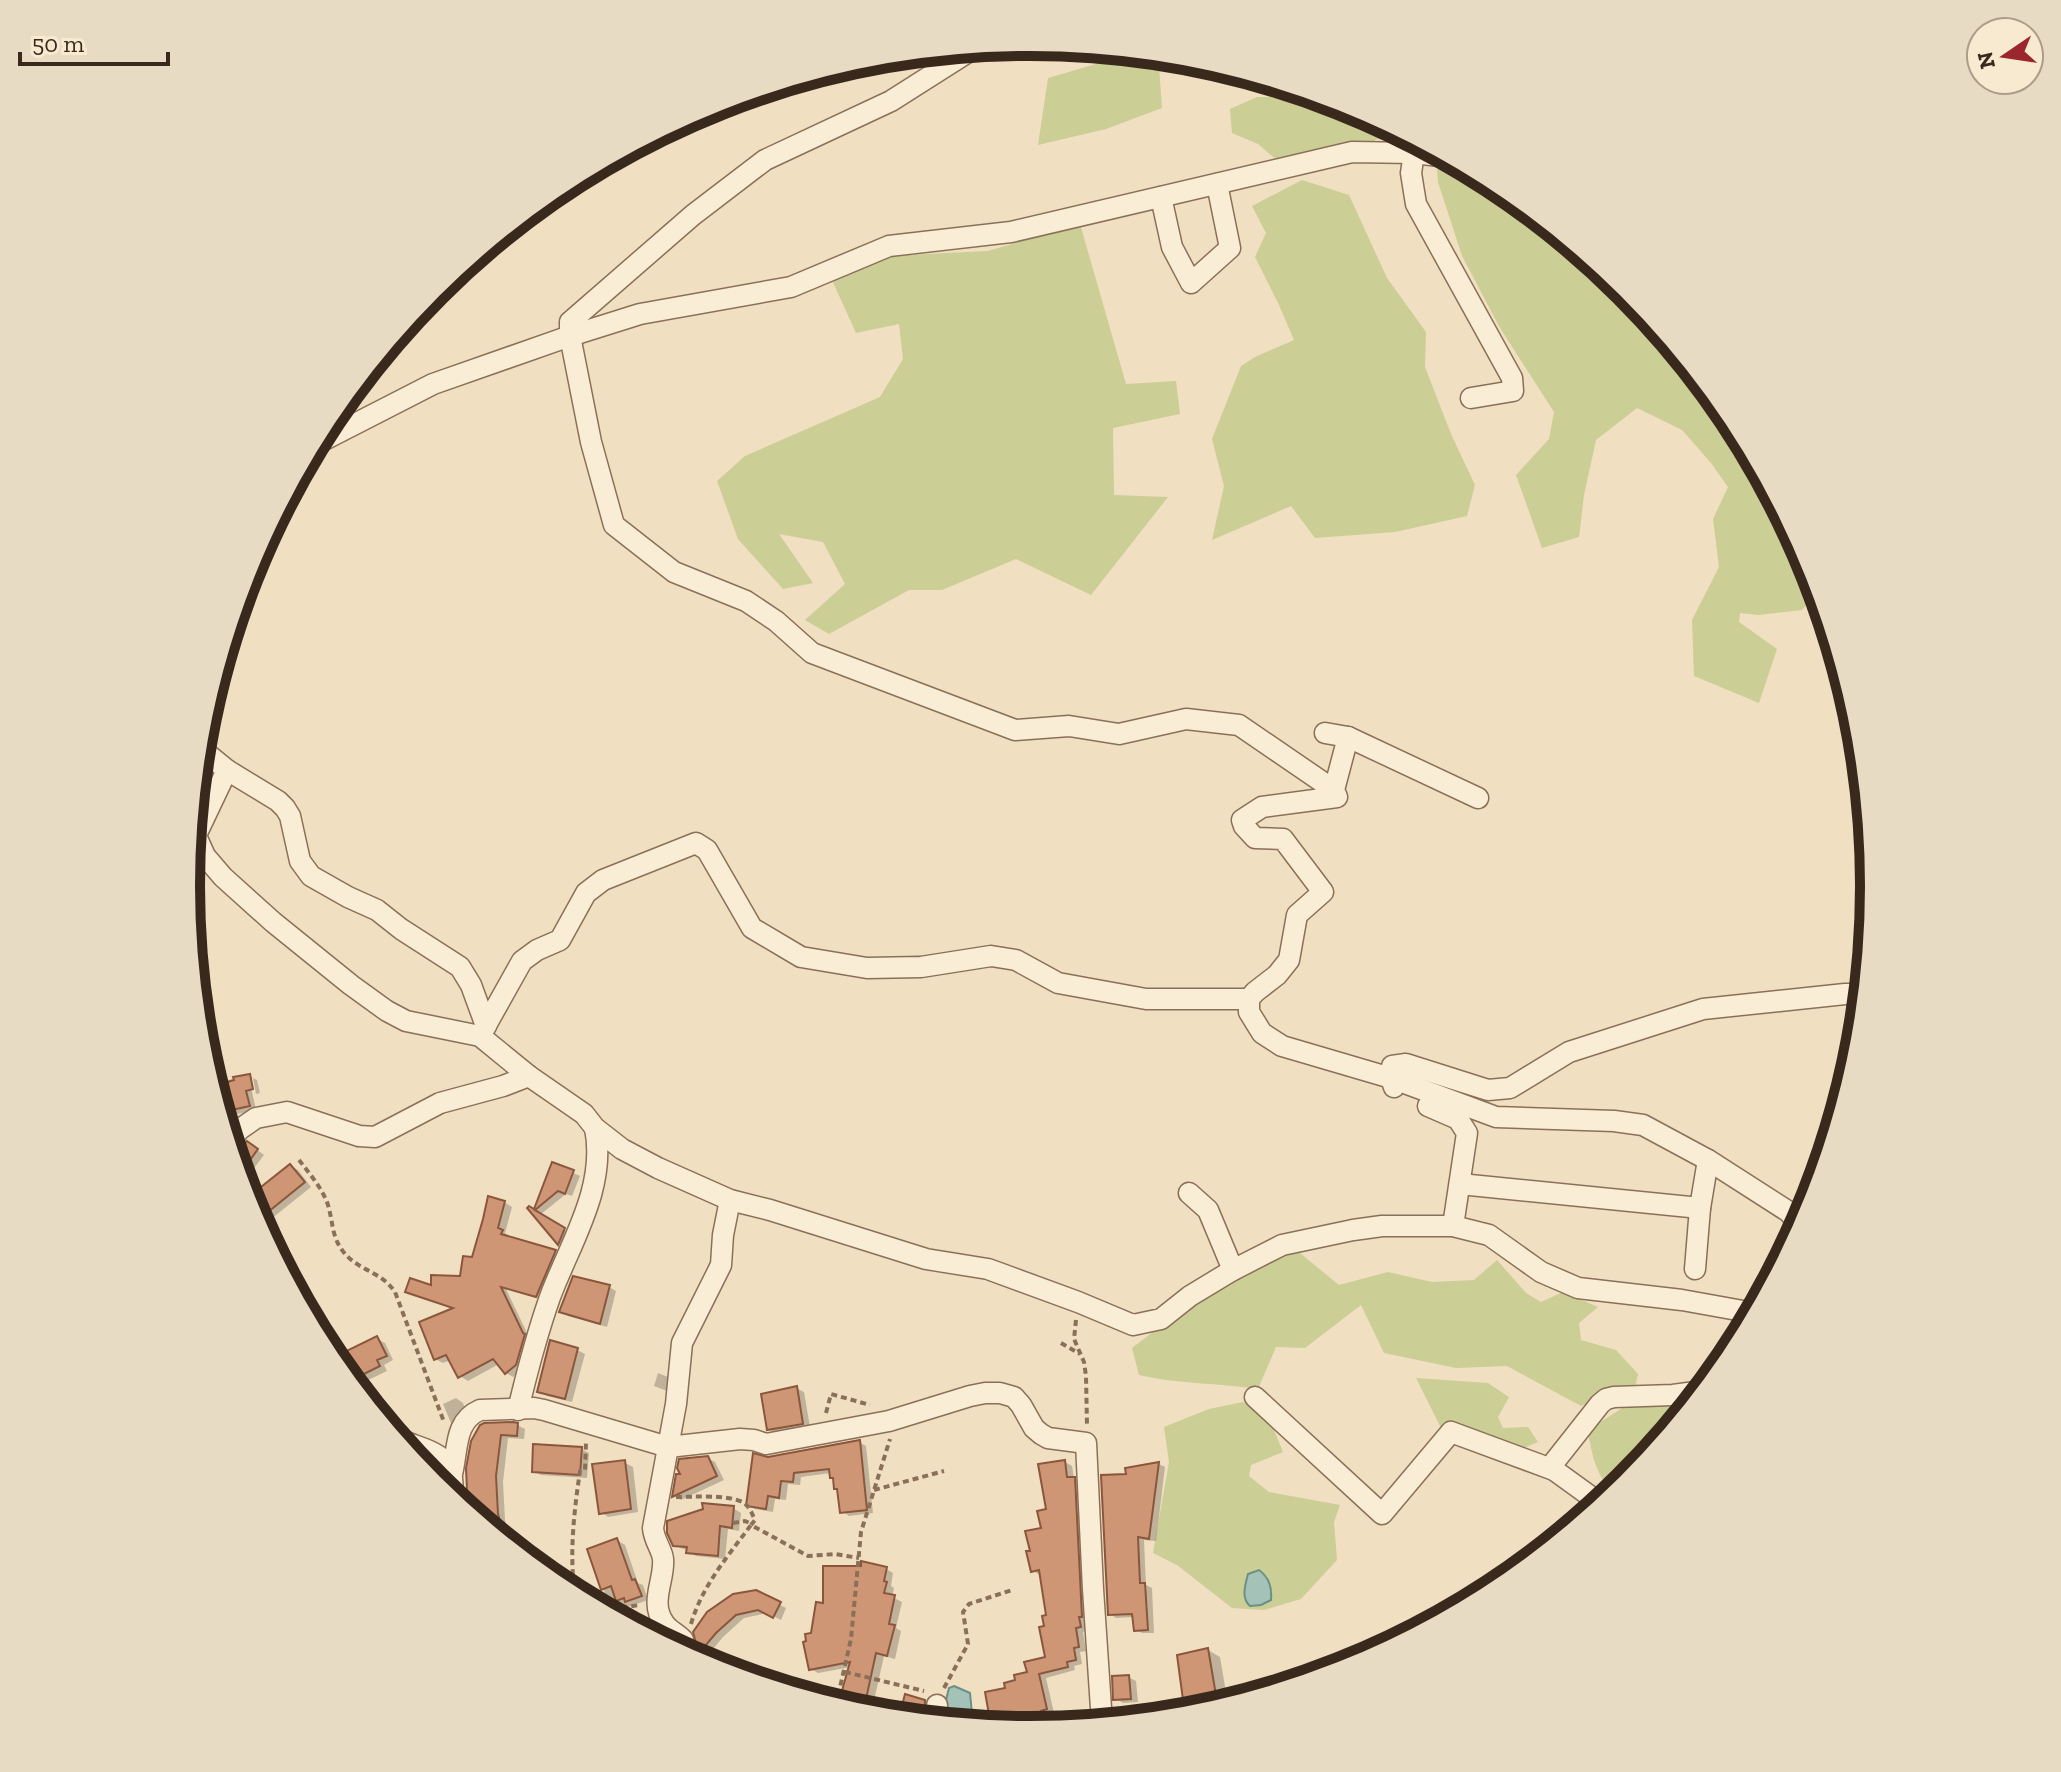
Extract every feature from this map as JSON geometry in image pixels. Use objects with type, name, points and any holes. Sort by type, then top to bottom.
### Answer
[{"type":"street","points":[[956,60],[891,101],[765,160],[693,215],[570,322],[570,336],[591,442],[614,525],[674,572],[746,601],[776,621],[812,653],[1015,730],[1069,726],[1119,734],[1186,719],[1239,725],[1334,790],[1337,797],[1262,807],[1242,820],[1255,838],[1283,839],[1323,892],[1297,915],[1289,960],[1249,999],[1249,1012],[1262,1033],[1282,1046],[1391,1078],[1496,1117],[1614,1121],[1643,1125],[1708,1160],[1792,1216]]},
{"type":"street","points":[[334,435],[433,384],[570,336],[640,314],[791,287],[889,246],[1011,232],[1352,152],[1421,154]]},
{"type":"street","points":[[1414,153],[1411,173],[1416,204],[1512,378],[1513,391],[1471,398]]},
{"type":"street","points":[[1161,197],[1172,247],[1191,283],[1230,248],[1217,184]]},
{"type":"street","points":[[1325,733],[1348,737],[1478,798]]},
{"type":"street","points":[[1334,790],[1348,737]]},
{"type":"street","points":[[211,757],[285,808],[290,816],[300,861],[311,876],[377,910],[460,967],[482,1011],[483,1031]]},
{"type":"street","points":[[203,820],[227,770]]},
{"type":"street","points":[[483,1031],[522,961],[560,940],[586,893],[603,880],[696,843],[707,850],[752,928],[801,957],[867,968],[921,967],[991,956],[1016,960],[1058,983],[1146,999],[1249,999]]},
{"type":"street","points":[[201,848],[223,877],[273,922],[387,1011],[406,1021],[483,1031],[529,1076],[584,1114],[595,1128],[622,1149],[658,1168],[730,1200],[926,1259],[988,1269],[1133,1325],[1161,1319],[1190,1296],[1282,1245],[1382,1226],[1453,1226],[1489,1235],[1541,1272],[1578,1288],[1682,1300],[1743,1311]]},
{"type":"street","points":[[1453,1226],[1467,1133],[1458,1119],[1397,1093],[1391,1078],[1392,1066],[1406,1064],[1488,1090],[1510,1088],[1569,1052],[1703,1009],[1853,994]]},
{"type":"street","points":[[238,1131],[256,1118],[287,1112],[359,1136],[375,1137],[440,1103],[529,1076]]},
{"type":"street","points":[[518,1410],[550,1297],[586,1212],[598,1159],[595,1128]]},
{"type":"street","points":[[1695,1269],[1708,1160]]},
{"type":"street","points":[[1460,1184],[1700,1208]]},
{"type":"street","points":[[1189,1193],[1208,1210],[1233,1270]]},
{"type":"street","points":[[673,1635],[665,1625],[658,1608],[663,1560],[653,1536],[654,1518],[676,1404],[682,1343],[721,1265],[730,1200]]},
{"type":"street","points":[[452,1481],[463,1422],[480,1410],[534,1408],[668,1447],[740,1439],[774,1444],[889,1421],[970,1396],[1000,1393],[1014,1397],[1041,1434],[1048,1438],[1086,1443],[1101,1712]]},
{"type":"street","points":[[1554,1470],[1555,1461],[1606,1399],[1687,1393]]},
{"type":"street","points":[[1255,1397],[1382,1514],[1451,1432],[1554,1470],[1592,1497]]},
{"type":"street","points":[[420,1448],[438,1455],[452,1474]]},
{"type":"path","points":[[299,1160],[327,1202],[333,1234],[340,1248],[355,1264],[389,1282],[395,1292],[445,1427]]},
{"type":"path","points":[[1079,1302],[1074,1335],[1086,1376],[1086,1443]]},
{"type":"path","points":[[1061,1343],[1081,1355]]},
{"type":"path","points":[[839,1693],[851,1639],[861,1532],[897,1418]]},
{"type":"path","points":[[573,1579],[574,1514],[580,1471],[585,1470],[586,1423]]},
{"type":"path","points":[[874,1490],[944,1471]]},
{"type":"path","points":[[658,1497],[736,1500],[746,1505],[754,1521],[808,1556],[835,1554],[859,1558]]},
{"type":"path","points":[[733,1523],[754,1521]]},
{"type":"path","points":[[686,1640],[710,1579],[754,1521]]},
{"type":"path","points":[[938,1710],[968,1644],[964,1608],[1012,1590]]},
{"type":"path","points":[[614,1604],[620,1607],[658,1601]]},
{"type":"path","points":[[845,1672],[918,1688],[935,1699],[937,1710]]},
{"type":"green space","points":[[1109,60],[1158,66],[1162,108],[1106,129],[1038,145],[1048,78]]},
{"type":"green space","points":[[1257,97],[1287,97],[1348,119],[1396,141],[1377,139],[1365,146],[1279,162],[1258,144],[1232,133],[1230,109]]},
{"type":"green space","points":[[1437,169],[1461,176],[1536,228],[1578,262],[1655,339],[1721,425],[1775,519],[1810,602],[1802,610],[1759,615],[1740,613],[1739,622],[1777,649],[1759,703],[1694,676],[1692,620],[1719,567],[1713,519],[1728,487],[1682,430],[1637,408],[1596,440],[1579,537],[1542,548],[1516,475],[1549,439],[1554,412],[1500,328],[1462,256],[1438,182]]},
{"type":"green space","points":[[1302,180],[1349,195],[1387,278],[1426,332],[1425,367],[1475,485],[1467,516],[1395,532],[1315,538],[1291,506],[1212,540],[1224,486],[1212,439],[1241,366],[1294,340],[1255,257],[1266,233],[1252,206]]},
{"type":"green space","points":[[1080,224],[1126,384],[1176,381],[1180,414],[1113,428],[1114,495],[1168,497],[1091,595],[1016,559],[942,590],[909,590],[829,634],[805,620],[845,584],[823,542],[779,534],[813,583],[783,589],[738,539],[717,481],[745,456],[880,397],[903,359],[899,324],[856,333],[832,280],[873,260],[905,255],[988,251]]},
{"type":"green space","points":[[1295,1249],[1339,1285],[1388,1272],[1432,1282],[1474,1280],[1497,1260],[1526,1293],[1541,1302],[1563,1292],[1598,1307],[1579,1323],[1581,1340],[1616,1350],[1638,1374],[1634,1392],[1598,1399],[1581,1406],[1507,1366],[1456,1368],[1384,1353],[1361,1305],[1305,1348],[1276,1347],[1258,1389],[1139,1375],[1132,1348],[1200,1296]]},
{"type":"green space","points":[[1416,1378],[1488,1383],[1509,1397],[1498,1417],[1503,1428],[1528,1427],[1538,1442],[1516,1451],[1442,1430]]},
{"type":"green space","points":[[1687,1394],[1655,1433],[1606,1483],[1593,1456],[1588,1430],[1624,1407]]},
{"type":"green space","points":[[1243,1402],[1271,1423],[1283,1452],[1251,1465],[1249,1476],[1269,1492],[1340,1505],[1334,1522],[1337,1560],[1301,1599],[1264,1610],[1232,1608],[1177,1565],[1153,1553],[1169,1462],[1164,1427],[1209,1409]]},
{"type":"water","points":[[1259,1570],[1269,1584],[1271,1600],[1250,1606],[1245,1596],[1248,1574]]},
{"type":"water","points":[[954,1686],[970,1693],[972,1714],[944,1711],[949,1688]]},
{"type":"building","points":[[250,1074],[253,1089],[246,1091],[250,1106],[232,1110],[225,1083],[234,1080],[233,1077]]},
{"type":"building","points":[[247,1141],[258,1149],[248,1162],[245,1153],[243,1145]]},
{"type":"building","points":[[552,1162],[574,1170],[565,1194],[558,1191],[535,1210],[565,1228],[558,1245],[527,1208],[534,1209]]},
{"type":"building","points":[[290,1164],[305,1182],[268,1212],[258,1189]]},
{"type":"building","points":[[488,1196],[505,1201],[498,1228],[503,1230],[501,1234],[556,1250],[536,1297],[501,1287],[525,1334],[516,1365],[505,1374],[493,1359],[458,1378],[446,1355],[434,1360],[419,1322],[453,1308],[405,1292],[410,1278],[431,1285],[431,1275],[460,1276],[463,1256],[472,1257]]},
{"type":"building","points":[[573,1276],[610,1285],[600,1324],[559,1312]]},
{"type":"building","points":[[377,1336],[387,1356],[377,1360],[380,1366],[361,1376],[344,1352]]},
{"type":"building","points":[[550,1340],[578,1348],[565,1399],[537,1392]]},
{"type":"building","points":[[797,1386],[803,1424],[767,1430],[761,1394]]},
{"type":"building","points":[[484,1423],[518,1423],[517,1436],[501,1435],[496,1476],[501,1525],[467,1495],[466,1468],[471,1441]]},
{"type":"building","points":[[860,1440],[867,1510],[840,1513],[837,1489],[834,1489],[829,1469],[794,1473],[793,1482],[781,1481],[779,1498],[768,1496],[766,1509],[746,1506],[753,1453],[768,1457]]},
{"type":"building","points":[[533,1444],[582,1447],[580,1475],[532,1472]]},
{"type":"building","points":[[708,1456],[717,1476],[672,1497],[676,1474],[680,1474],[677,1468],[679,1459]]},
{"type":"building","points":[[625,1460],[631,1509],[599,1514],[592,1464]]},
{"type":"building","points":[[1065,1460],[1067,1477],[1075,1477],[1082,1617],[1079,1617],[1081,1627],[1076,1628],[1079,1647],[1074,1648],[1076,1660],[1067,1662],[1068,1667],[1039,1674],[1047,1709],[1041,1711],[1042,1716],[989,1714],[985,1692],[1005,1688],[1004,1683],[1015,1680],[1014,1675],[1027,1672],[1024,1662],[1045,1657],[1039,1627],[1044,1626],[1042,1616],[1046,1615],[1039,1570],[1031,1572],[1025,1531],[1041,1528],[1037,1511],[1046,1509],[1038,1464]]},
{"type":"building","points":[[1159,1462],[1149,1539],[1138,1537],[1140,1583],[1145,1583],[1148,1630],[1134,1631],[1132,1614],[1108,1615],[1101,1475],[1126,1474],[1125,1468]]},
{"type":"building","points":[[702,1503],[734,1506],[732,1528],[720,1526],[718,1556],[686,1553],[687,1547],[673,1546],[667,1533],[667,1521],[703,1509]]},
{"type":"building","points":[[617,1538],[632,1580],[635,1579],[642,1596],[625,1602],[624,1598],[616,1601],[611,1586],[601,1590],[587,1549]]},
{"type":"building","points":[[861,1561],[887,1567],[884,1593],[895,1595],[889,1624],[895,1625],[887,1656],[876,1653],[866,1699],[841,1694],[850,1662],[809,1670],[803,1642],[806,1641],[805,1634],[811,1633],[816,1602],[823,1603],[823,1566],[861,1566]]},
{"type":"building","points":[[756,1590],[781,1602],[773,1618],[758,1610],[736,1615],[703,1648],[697,1645],[693,1632],[707,1612],[733,1594]]},
{"type":"building","points":[[1208,1648],[1216,1695],[1183,1701],[1177,1655]]},
{"type":"building","points":[[1129,1675],[1131,1699],[1113,1700],[1112,1676]]},
{"type":"building","points":[[905,1694],[925,1700],[925,1709],[902,1706]]}]
